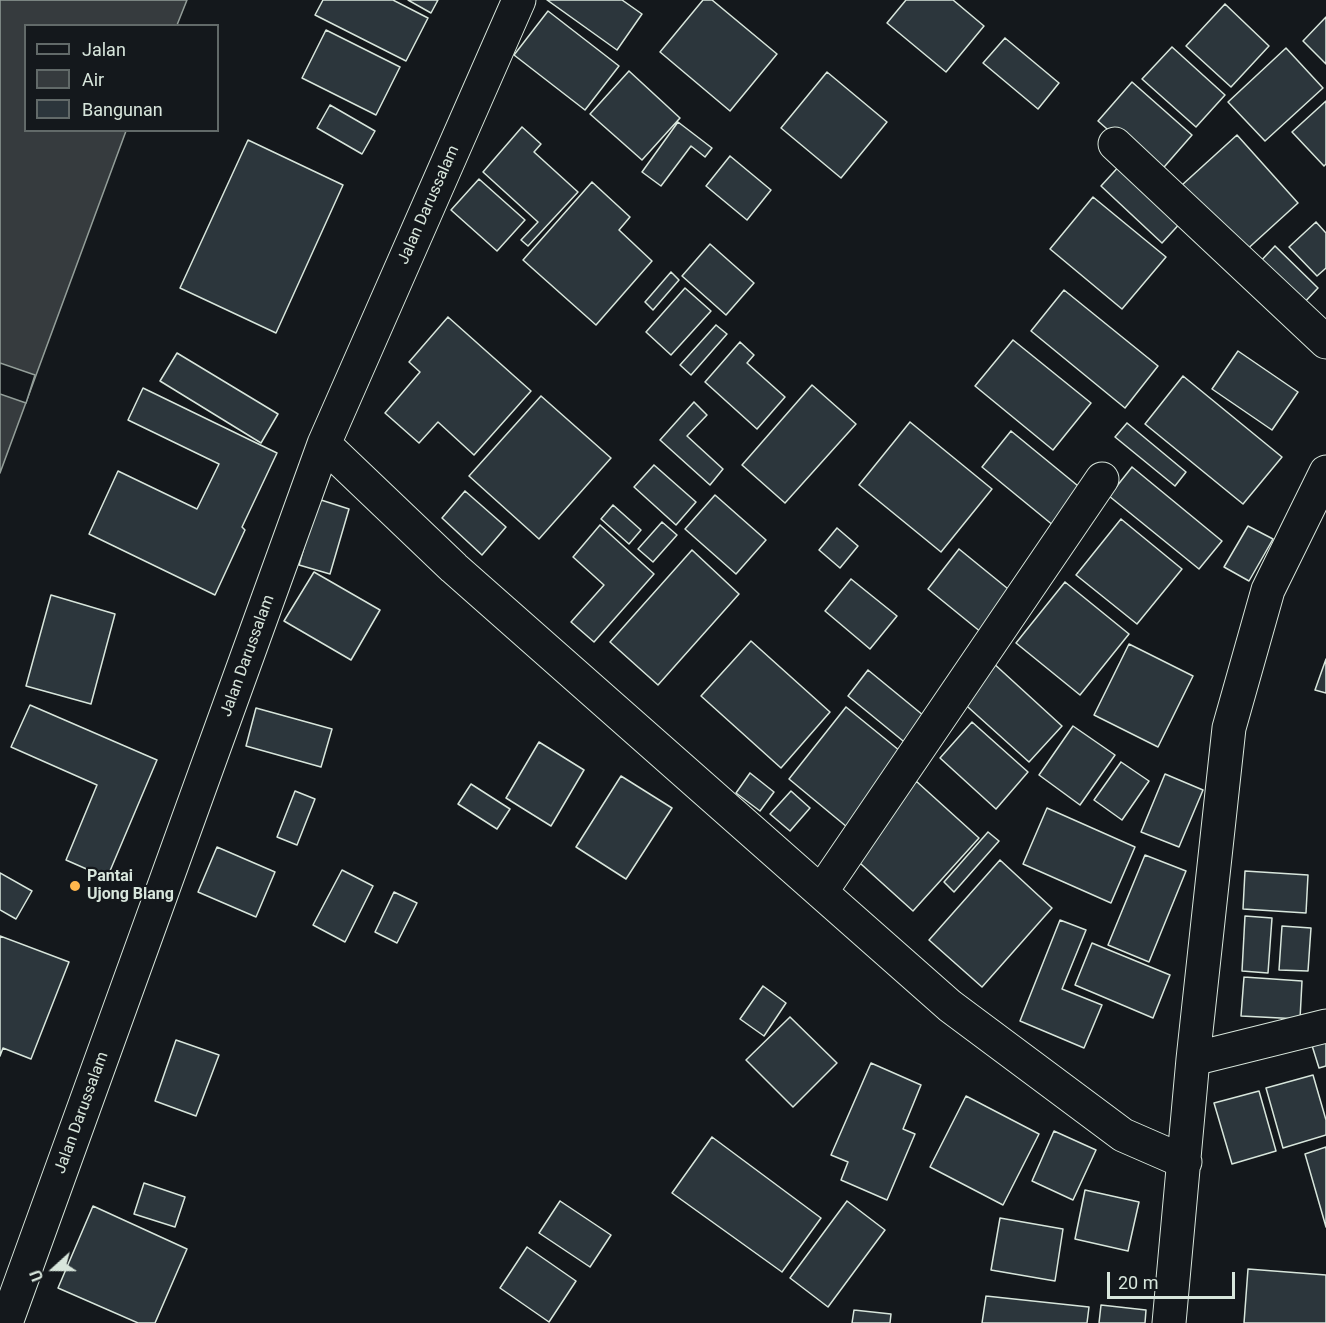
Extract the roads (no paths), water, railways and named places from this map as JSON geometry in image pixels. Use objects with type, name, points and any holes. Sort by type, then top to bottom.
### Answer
[{"type":"street","name":"Jalan Darussalam","points":[[6,1323],[324,444],[519,0]]},
{"type":"street","points":[[1115,144],[1326,342]]},
{"type":"street","points":[[324,444],[454,568],[950,1006],[1123,1135],[1185,1162]]},
{"type":"street","points":[[1169,1323],[1193,1059],[1229,728],[1268,590],[1326,472]]},
{"type":"street","points":[[821,892],[1102,479]]},
{"type":"street","points":[[1193,1059],[1326,1026]]},
{"type":"water","points":[[0,0],[187,0],[177,24],[24,24],[24,132],[126,132],[0,473]]},
{"type":"place","name":"Pantai Ujong Blang","points":[[75,886]]}]
